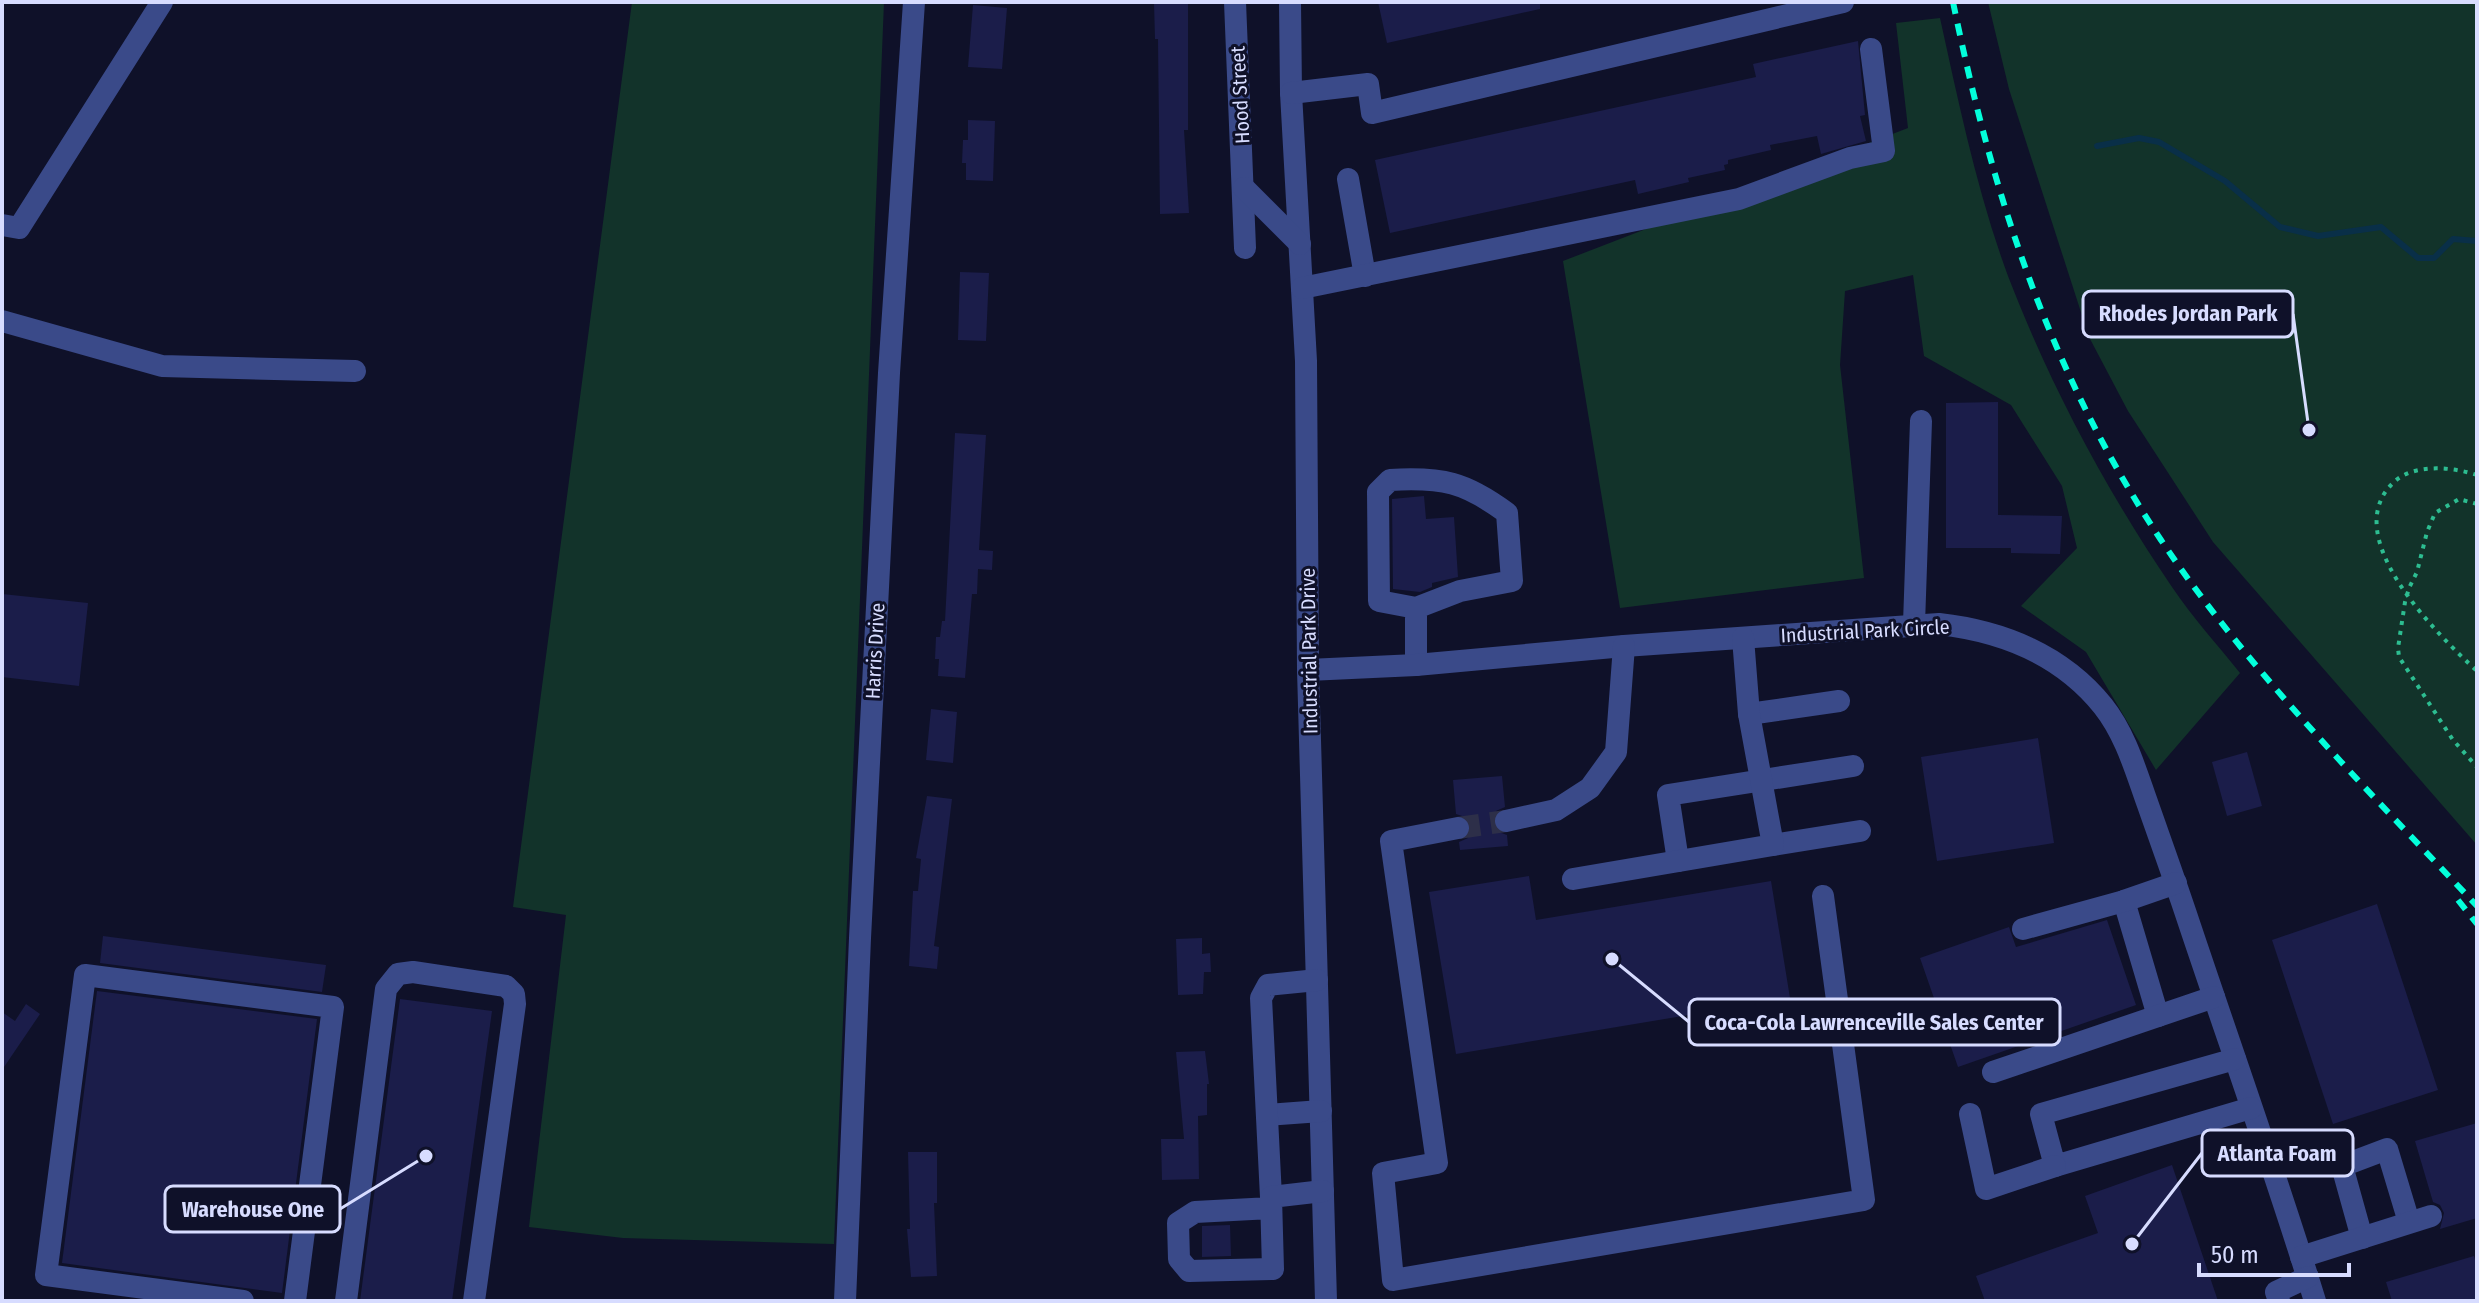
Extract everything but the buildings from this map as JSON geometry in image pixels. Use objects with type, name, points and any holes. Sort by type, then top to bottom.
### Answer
[{"type":"street","points":[[10,226],[162,2]]},
{"type":"street","name":"Harris Drive","points":[[845,1301],[889,373],[914,2]]},
{"type":"street","name":"Hood Street","points":[[1235,2],[1245,248]]},
{"type":"street","name":"Industrial Park Drive","points":[[1290,2],[1291,93],[1306,361],[1308,670],[1326,1301]]},
{"type":"street","points":[[1291,93],[1368,84],[1372,113],[1843,2]]},
{"type":"street","points":[[1302,288],[1739,199],[1850,158],[1884,151],[1871,49]]},
{"type":"street","points":[[1348,179],[1365,276]]},
{"type":"street","points":[[1244,188],[1300,244]]},
{"type":"street","points":[[2,321],[162,366],[355,371]]},
{"type":"street","points":[[1914,624],[1921,421]]},
{"type":"street","points":[[1425,478],[1454,483],[1480,493],[1507,513],[1512,581],[1460,591],[1416,608],[1379,601],[1378,492],[1390,480],[1425,478]]},
{"type":"street","points":[[1416,608],[1416,665]]},
{"type":"street","name":"Industrial Park Circle","points":[[1308,670],[1416,665],[1914,624],[1974,628],[2022,644],[2062,668],[2103,706],[2132,760],[2315,1301]]},
{"type":"street","points":[[1743,638],[1749,714],[1773,845]]},
{"type":"street","points":[[1506,821],[1556,810],[1590,788],[1616,752],[1624,646]]},
{"type":"street","points":[[1749,714],[1839,701]]},
{"type":"street","points":[[1678,861],[1668,795],[1853,766]]},
{"type":"street","points":[[1458,828],[1391,841],[1437,1163],[1383,1173],[1393,1280],[1864,1200],[1823,896]]},
{"type":"street","points":[[1573,879],[1860,831]]},
{"type":"street","points":[[2023,929],[2176,883]]},
{"type":"street","points":[[2124,901],[2158,1016]]},
{"type":"street","points":[[346,1301],[386,989],[398,974],[413,972],[506,986],[514,994],[474,1301]]},
{"type":"street","points":[[231,1300],[46,1275],[85,975],[333,1007],[295,1301]]},
{"type":"street","points":[[1317,980],[1268,985],[1261,998],[1271,1202],[1273,1269],[1189,1271],[1179,1259],[1178,1223],[1195,1212],[1271,1202],[1323,1191]]},
{"type":"street","points":[[1993,1072],[2214,997]]},
{"type":"street","points":[[2055,1166],[2041,1114],[2235,1059]]},
{"type":"street","points":[[1970,1114],[1986,1189],[2251,1108]]},
{"type":"street","points":[[1267,1115],[1321,1111]]},
{"type":"street","points":[[2279,1301],[2276,1292],[2304,1267],[2362,1238],[2420,1219],[2387,1149],[2342,1166],[2362,1238]]},
{"type":"path","points":[[2477,475],[2455,469],[2405,474],[2390,486],[2380,500],[2376,517],[2378,536],[2407,594],[2438,634],[2477,671]]},
{"type":"path","points":[[2477,504],[2459,499],[2435,513],[2407,594],[2399,657],[2453,740],[2477,767]]},
{"type":"green space","points":[[632,2],[884,2],[834,1244],[623,1238],[529,1227],[566,915],[513,907]]},
{"type":"green space","points":[[1988,2],[2477,2],[2477,845],[2213,542],[2128,411],[2089,337],[2009,89]]},
{"type":"green space","points":[[1940,18],[1987,212],[2008,276],[2042,357],[2124,513],[2172,587],[2240,673],[2156,770],[2086,652],[2021,606],[2077,548],[2062,486],[2011,405],[1924,356],[1913,275],[1845,291],[1840,365],[1864,578],[1620,608],[1563,261],[1908,128],[1896,23]]},
{"type":"waterway","points":[[2097,146],[2139,138],[2159,142],[2225,181],[2280,227],[2318,236],[2381,227],[2418,258],[2434,258],[2453,239],[2477,241]]},
{"type":"tunnel","points":[[1458,828],[1506,821]]},
{"type":"railway","points":[[1953,2],[1987,145],[2030,282],[2087,413],[2122,477],[2161,540],[2233,637],[2352,774],[2477,906]]},
{"type":"railway","points":[[2458,900],[2477,924]]},
{"type":"place","name":"Rhodes Jordan Park","points":[[2309,430]]},
{"type":"place","name":"Coca-Cola Lawrenceville Sales Center","points":[[1612,959]]},
{"type":"place","name":"Warehouse One","points":[[426,1156]]},
{"type":"place","name":"Atlanta Foam","points":[[2132,1244]]}]
